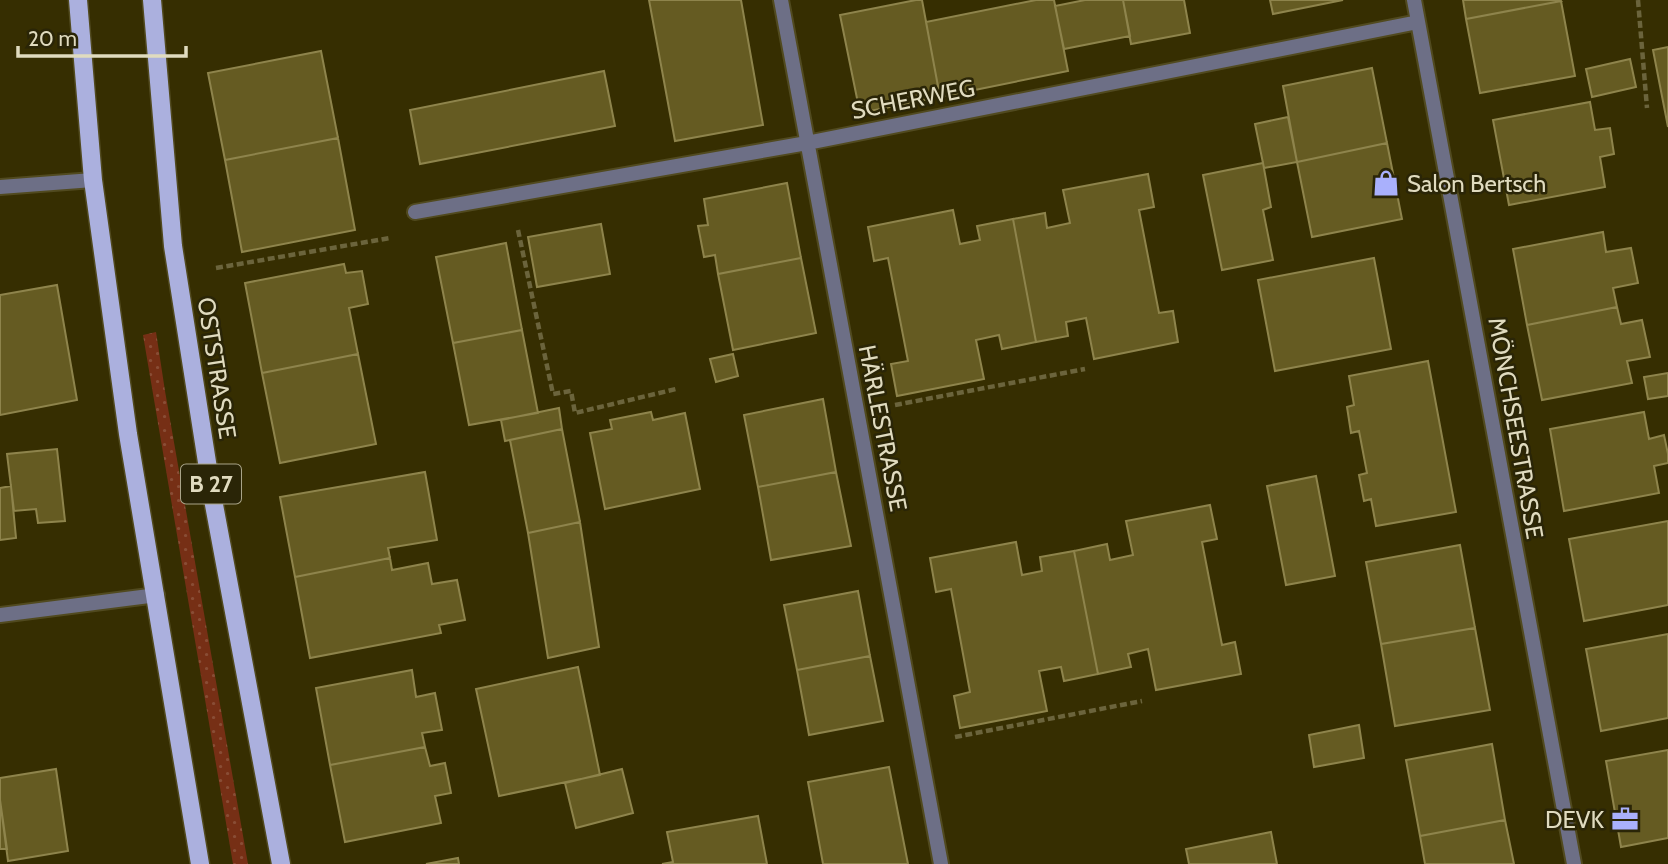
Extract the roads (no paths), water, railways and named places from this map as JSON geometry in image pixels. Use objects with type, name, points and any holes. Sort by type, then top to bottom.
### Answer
[{"type":"main road","points":[[78,0],[93,180],[128,434],[200,864]]},
{"type":"main road","name":"OSTSTRASSE","points":[[152,0],[177,275],[212,494],[281,864]]},
{"type":"street","name":"HÄRLESTRASSE","points":[[782,0],[941,864]]},
{"type":"street","name":"MÖNCHSEESTRASSE","points":[[1414,0],[1574,864]]},
{"type":"street","name":"SCHERWEG","points":[[415,212],[807,143],[1418,22]]},
{"type":"street","points":[[0,187],[93,180]]},
{"type":"street","points":[[0,615],[157,595]]},
{"type":"place","name":"Salon Bertsch","points":[[1386,183]]},
{"type":"place","name":"DEVK","points":[[1625,819]]}]
